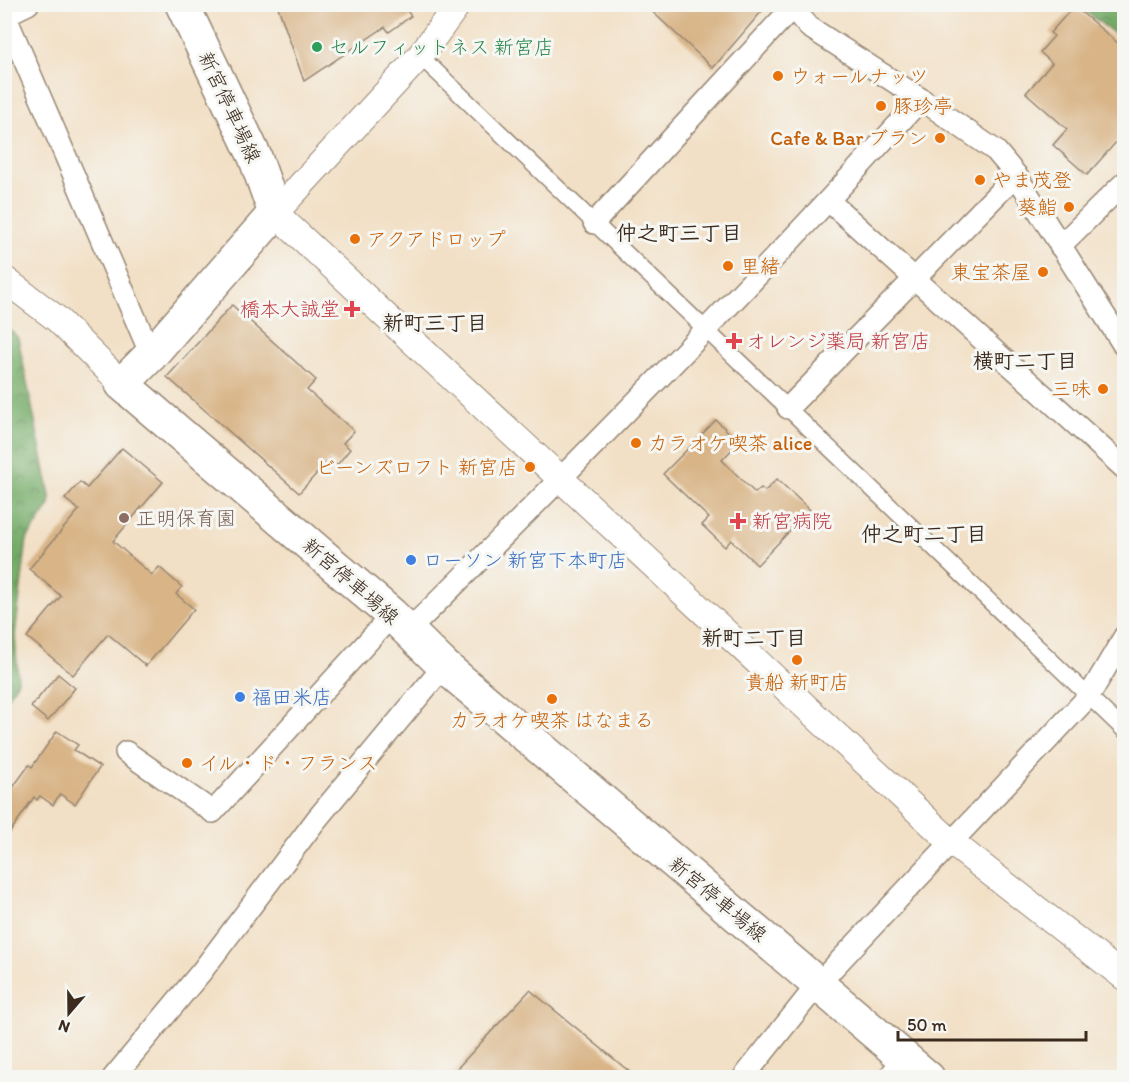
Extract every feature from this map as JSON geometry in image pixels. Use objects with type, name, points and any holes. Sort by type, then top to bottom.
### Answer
[{"type":"main road","name":"新宮停車場線","points":[[182,4],[255,157],[275,213]]},
{"type":"main road","points":[[122,384],[151,355],[275,213]]},
{"type":"main road","name":"新宮停車場線","points":[[122,384],[400,623],[444,666],[818,984],[907,1071]]},
{"type":"street","points":[[28,4],[5,15],[151,355]]},
{"type":"street","points":[[458,4],[420,56],[275,213],[951,842],[1125,977]]},
{"type":"street","points":[[594,223],[790,7],[809,27],[921,99],[996,152],[1016,175],[1125,346]]},
{"type":"street","points":[[420,56],[1125,730]]},
{"type":"street","points":[[126,752],[213,812],[400,623],[560,480],[829,201],[921,99]]},
{"type":"street","points":[[788,408],[1016,175]]},
{"type":"street","points":[[1060,246],[1125,183]]},
{"type":"street","points":[[829,201],[1125,468]]},
{"type":"street","points":[[4,279],[57,319],[122,384]]},
{"type":"street","points":[[743,1077],[818,984],[1089,696],[1125,637]]},
{"type":"street","points":[[121,1073],[202,971],[316,820],[444,666]]},
{"type":"green space","points":[[1077,5],[1124,5],[1124,41]]},
{"type":"green space","points":[[5,325],[18,338],[50,505],[27,539],[15,635],[18,681],[5,701]]},
{"type":"building","points":[[277,4],[402,4],[411,16],[389,32],[385,27],[304,81]]},
{"type":"building","points":[[644,4],[768,4],[713,68]]},
{"type":"building","points":[[1074,6],[1125,49],[1125,132],[1087,175],[1053,145],[1067,129],[1026,93],[1052,63],[1040,52],[1054,36],[1050,33]]},
{"type":"building","points":[[232,305],[316,380],[307,390],[354,431],[343,443],[350,449],[337,465],[330,459],[299,493],[167,377]]},
{"type":"building","points":[[716,420],[739,442],[722,460],[755,493],[761,488],[765,491],[777,479],[810,510],[757,565],[731,540],[725,547],[702,525],[709,518],[663,474]]},
{"type":"building","points":[[122,448],[163,482],[113,541],[152,575],[159,567],[182,587],[176,594],[194,609],[146,666],[108,634],[73,675],[27,637],[61,596],[29,569],[79,510],[65,499],[80,482],[87,488]]},
{"type":"building","points":[[58,674],[75,688],[48,721],[31,707]]},
{"type":"building","points":[[57,731],[78,745],[74,750],[100,767],[75,804],[60,794],[53,805],[40,796],[37,800],[34,797],[4,841],[4,779],[14,786],[29,765],[32,767]]},
{"type":"building","points":[[530,990],[636,1077],[449,1077]]},
{"type":"place","name":"セルフィットネス 新宮店","points":[[317,47]]},
{"type":"place","name":"ウォールナッツ","points":[[778,76]]},
{"type":"place","name":"豚珍亭","points":[[881,106]]},
{"type":"place","name":"Cafe & Bar ブラン","points":[[940,138]]},
{"type":"place","name":"やま茂登","points":[[980,180]]},
{"type":"place","name":"葵鮨","points":[[1069,207]]},
{"type":"place","name":"アクアドロップ","points":[[355,239]]},
{"type":"place","name":"里緒","points":[[728,266]]},
{"type":"place","name":"東宝茶屋","points":[[1043,272]]},
{"type":"place","name":"橋本大誠堂","points":[[352,309]]},
{"type":"place","name":"オレンジ薬局 新宮店","points":[[734,341]]},
{"type":"place","name":"三味","points":[[1103,389]]},
{"type":"place","name":"カラオケ喫茶 alice","points":[[636,443]]},
{"type":"place","name":"ビーンズロフト 新宮店","points":[[530,467]]},
{"type":"place","name":"正明保育園","points":[[124,518]]},
{"type":"place","name":"新宮病院","points":[[738,521]]},
{"type":"place","name":"ローソン 新宮下本町店","points":[[411,560]]},
{"type":"place","name":"貴船 新町店","points":[[797,660]]},
{"type":"place","name":"福田米店","points":[[240,697]]},
{"type":"place","name":"カラオケ喫茶 はなまる","points":[[552,699]]},
{"type":"place","name":"イル・ド・フランス","points":[[187,763]]},
{"type":"district","name":"仲之町三丁目","points":[[679,233]]},
{"type":"district","name":"新町三丁目","points":[[435,323]]},
{"type":"district","name":"横町二丁目","points":[[1025,361]]},
{"type":"district","name":"仲之町二丁目","points":[[924,534]]},
{"type":"district","name":"新町二丁目","points":[[754,638]]}]
